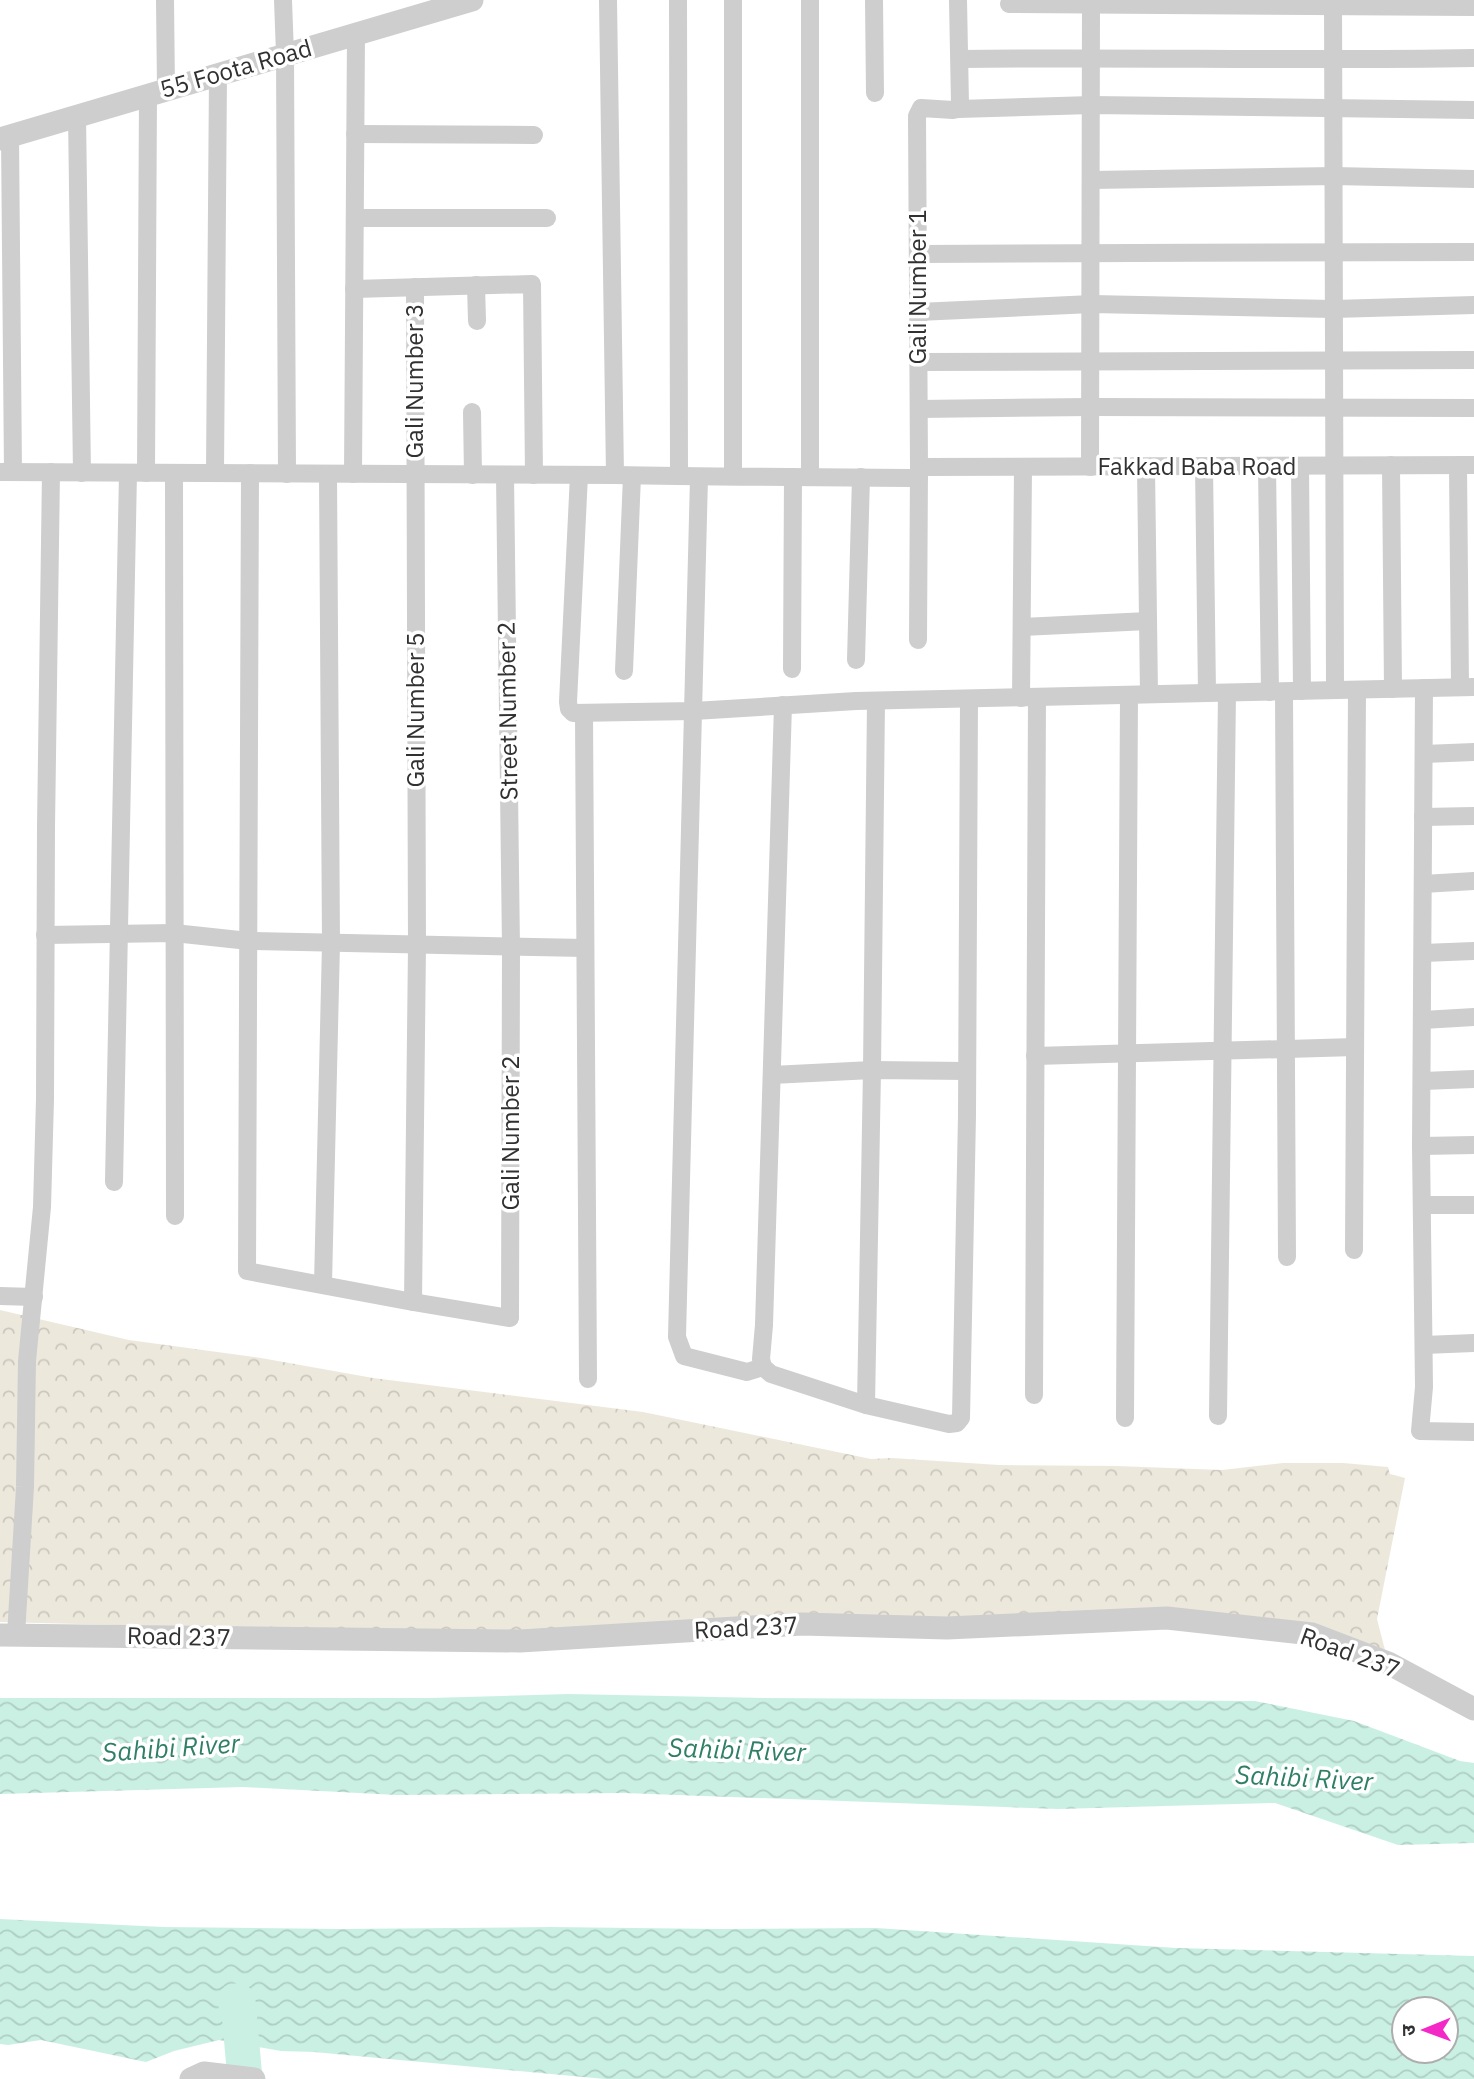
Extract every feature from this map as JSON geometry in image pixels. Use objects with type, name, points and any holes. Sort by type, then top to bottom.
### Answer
[{"type":"street","points":[[114,1182],[119,933],[137,473],[157,92],[165,0]]},
{"type":"street","points":[[283,0],[287,474]]},
{"type":"street","points":[[608,0],[624,475],[624,671]]},
{"type":"street","points":[[678,0],[679,476]]},
{"type":"street","points":[[733,0],[733,476]]},
{"type":"street","points":[[792,669],[802,477],[810,0]]},
{"type":"street","points":[[874,0],[875,93]]},
{"type":"street","points":[[958,0],[962,98],[958,109],[1092,105],[1474,110]]},
{"type":"street","name":"55 Foota Road","points":[[5,137],[462,2]]},
{"type":"street","points":[[1090,467],[1091,2]]},
{"type":"street","points":[[1333,3],[1335,690]]},
{"type":"street","points":[[1009,4],[1333,3],[1474,6]]},
{"type":"street","points":[[353,474],[356,34]]},
{"type":"street","points":[[960,59],[1334,61],[1474,58]]},
{"type":"street","points":[[215,473],[218,74]]},
{"type":"street","name":"Gali Number 1","points":[[918,640],[917,116],[921,108],[958,109]]},
{"type":"street","points":[[77,115],[82,473]]},
{"type":"street","points":[[355,134],[534,135]]},
{"type":"street","points":[[5,137],[6,472]]},
{"type":"street","points":[[1092,180],[1334,176],[1474,178]]},
{"type":"street","points":[[355,218],[547,218]]},
{"type":"street","points":[[918,254],[1474,252]]},
{"type":"street","points":[[354,289],[532,284],[534,475]]},
{"type":"street","points":[[476,285],[477,321]]},
{"type":"street","name":"Gali Number 3","points":[[415,287],[415,474]]},
{"type":"street","points":[[918,312],[1092,304],[1334,309],[1474,305]]},
{"type":"street","points":[[918,362],[1474,360]]},
{"type":"street","points":[[919,409],[1474,408]]},
{"type":"street","points":[[472,412],[473,475]]},
{"type":"street","points":[[1391,465],[1393,689]]},
{"type":"street","points":[[579,475],[568,702],[573,713],[694,711],[876,701],[1467,687],[1466,465]]},
{"type":"street","name":"Fakkad Baba Road","points":[[6,472],[624,475],[699,478],[861,477],[1023,468],[1466,465]]},
{"type":"street","points":[[1267,466],[1285,691]]},
{"type":"street","points":[[1287,1256],[1285,691],[1300,466]]},
{"type":"street","points":[[1146,467],[1149,694]]},
{"type":"street","points":[[1203,467],[1208,693]]},
{"type":"street","points":[[1023,468],[1022,627],[1029,697],[1035,1056],[1034,1395]]},
{"type":"street","points":[[8,1635],[25,1487],[27,1361],[42,1208],[51,472]]},
{"type":"street","points":[[174,473],[174,1216]]},
{"type":"street","points":[[250,474],[247,1271],[412,1302]]},
{"type":"street","points":[[323,1284],[331,944],[328,474]]},
{"type":"street","name":"Gali Number 5","points":[[412,1302],[416,946],[415,474]]},
{"type":"street","name":"Street Number 2","points":[[505,475],[511,948]]},
{"type":"street","points":[[856,660],[861,477]]},
{"type":"street","points":[[699,478],[677,1337],[684,1356],[747,1372],[763,1367]]},
{"type":"street","points":[[1022,627],[1148,621]]},
{"type":"street","points":[[1424,688],[1421,1146],[1424,1387],[1420,1431],[1474,1432]]},
{"type":"street","points":[[1354,1250],[1357,690]]},
{"type":"street","points":[[1217,1416],[1227,693]]},
{"type":"street","points":[[1125,1418],[1129,695]]},
{"type":"street","points":[[783,705],[761,1359],[763,1367],[771,1374],[866,1405],[949,1424],[957,1423],[961,1418],[967,1071],[969,699]]},
{"type":"street","points":[[866,1405],[876,701]]},
{"type":"street","points":[[584,713],[588,1378]]},
{"type":"street","points":[[1423,754],[1474,752]]},
{"type":"street","points":[[1423,817],[1474,816]]},
{"type":"street","points":[[1423,884],[1474,881]]},
{"type":"street","points":[[45,935],[174,933],[249,942],[585,948]]},
{"type":"street","name":"Gali Number 2","points":[[412,1302],[510,1318],[511,948]]},
{"type":"street","points":[[1423,953],[1474,951]]},
{"type":"street","points":[[1423,1020],[1474,1017]]},
{"type":"street","points":[[1035,1056],[1355,1047]]},
{"type":"street","points":[[772,1075],[872,1070],[967,1071]]},
{"type":"street","points":[[1423,1081],[1474,1079]]},
{"type":"street","points":[[1421,1146],[1474,1145]]},
{"type":"street","points":[[1423,1205],[1474,1205]]},
{"type":"street","points":[[0,1296],[34,1297]]},
{"type":"street","points":[[1424,1345],[1474,1343]]},
{"type":"street","name":"Road 237","points":[[8,1635],[520,1641],[803,1625],[947,1628],[1167,1618],[1312,1634],[1388,1663],[1474,1709]]},
{"type":"street","points":[[198,2076],[254,2079]]},
{"type":"green space","points":[[0,1310],[129,1340],[261,1358],[373,1378],[643,1412],[871,1459],[1222,1470],[1283,1463],[1343,1463],[1388,1467],[1390,1474],[1405,1478],[1377,1619],[1386,1654],[1301,1625],[541,1636],[0,1622]]},
{"type":"water","name":"Sahibi River","points":[[569,1694],[1255,1701],[1354,1721],[1460,1761],[1474,1763],[1474,1843],[1398,1845],[1275,1803],[1058,1809],[624,1793],[397,1795],[243,1787],[0,1794],[0,1698],[430,1698]]},
{"type":"water","points":[[0,1919],[163,1927],[339,1929],[876,1928],[1176,1948],[1474,1956],[1474,2079],[605,2079],[281,2051],[219,2040],[174,2051],[146,2062],[41,2040],[0,2044]]},
{"type":"waterway","points":[[235,2001],[238,2001],[245,2079]]}]
